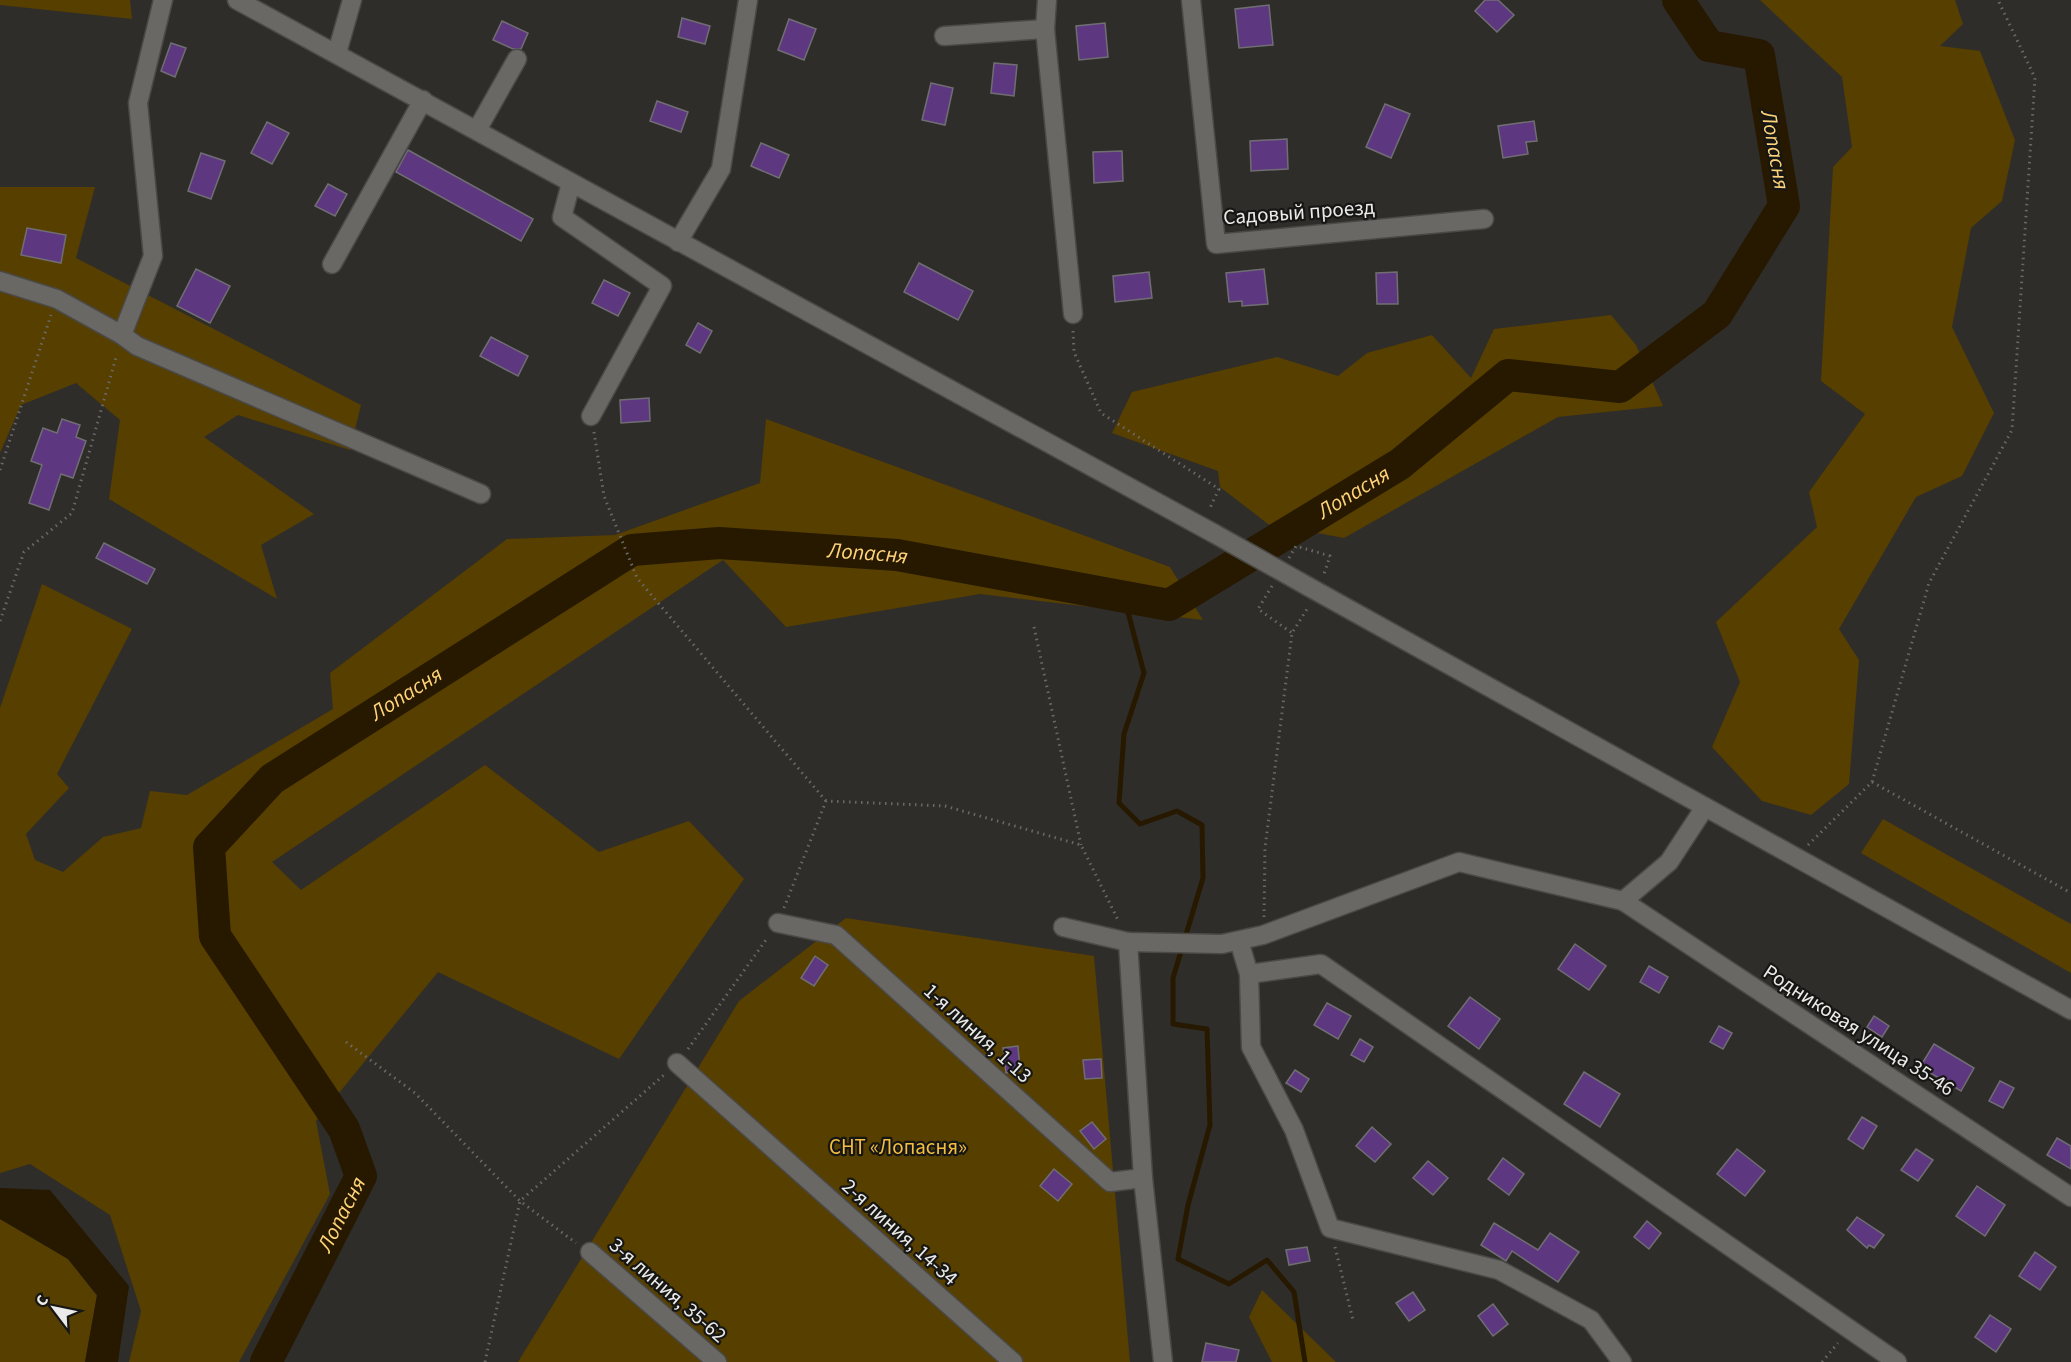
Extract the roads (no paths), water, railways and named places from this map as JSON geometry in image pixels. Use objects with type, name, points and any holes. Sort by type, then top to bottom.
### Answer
[{"type":"street","points":[[122,335],[153,256],[138,103],[163,0]]},
{"type":"street","points":[[237,0],[1215,534],[1309,597],[1705,807],[2071,1010]]},
{"type":"street","points":[[337,53],[352,0]]},
{"type":"street","points":[[678,242],[721,169],[748,0]]},
{"type":"street","points":[[1047,0],[1045,29],[1073,315]]},
{"type":"street","name":"Садовый проезд","points":[[1191,0],[1216,244],[1484,219]]},
{"type":"street","points":[[944,36],[1045,29]]},
{"type":"street","points":[[477,130],[518,59]]},
{"type":"street","points":[[332,264],[423,100]]},
{"type":"street","points":[[571,183],[562,217],[662,286],[591,416]]},
{"type":"street","points":[[0,281],[57,299],[122,335],[137,346],[481,494]]},
{"type":"street","points":[[1063,927],[1128,942],[1160,944],[1231,942],[1263,935],[1459,862],[1623,901],[1669,862],[1705,807]]},
{"type":"street","name":"Родниковая улица 35-46","points":[[1623,901],[2071,1197]]},
{"type":"street","name":"1-я линия, 1-13","points":[[778,923],[836,935],[1110,1182],[1143,1178]]},
{"type":"street","points":[[1128,942],[1143,1178],[1163,1362]]},
{"type":"street","points":[[1231,942],[1249,974],[1251,1047],[1294,1130],[1330,1228],[1499,1270],[1591,1320],[1622,1362]]},
{"type":"street","points":[[1249,974],[1321,964],[1897,1362]]},
{"type":"street","name":"2-я линия, 14-34","points":[[677,1063],[1013,1362]]},
{"type":"street","name":"3-я линия, 35-62","points":[[590,1252],[717,1362]]},
{"type":"waterway","name":"Лопасня","points":[[266,1362],[361,1176],[344,1129],[215,936],[209,847],[272,779],[632,550],[719,543],[897,555],[1169,605],[1400,464],[1508,375],[1620,387],[1717,314],[1784,206],[1759,55],[1709,46],[1678,0]]},
{"type":"waterway","points":[[1124,597],[1144,673],[1124,734],[1119,803],[1140,824],[1177,811],[1202,825],[1203,878],[1173,978],[1173,1024],[1207,1029],[1210,1125],[1188,1205],[1178,1259],[1229,1284],[1267,1260],[1294,1292],[1305,1362]]},
{"type":"park label","name":"СНТ «Лопасня»","points":[[898,1147]]}]
